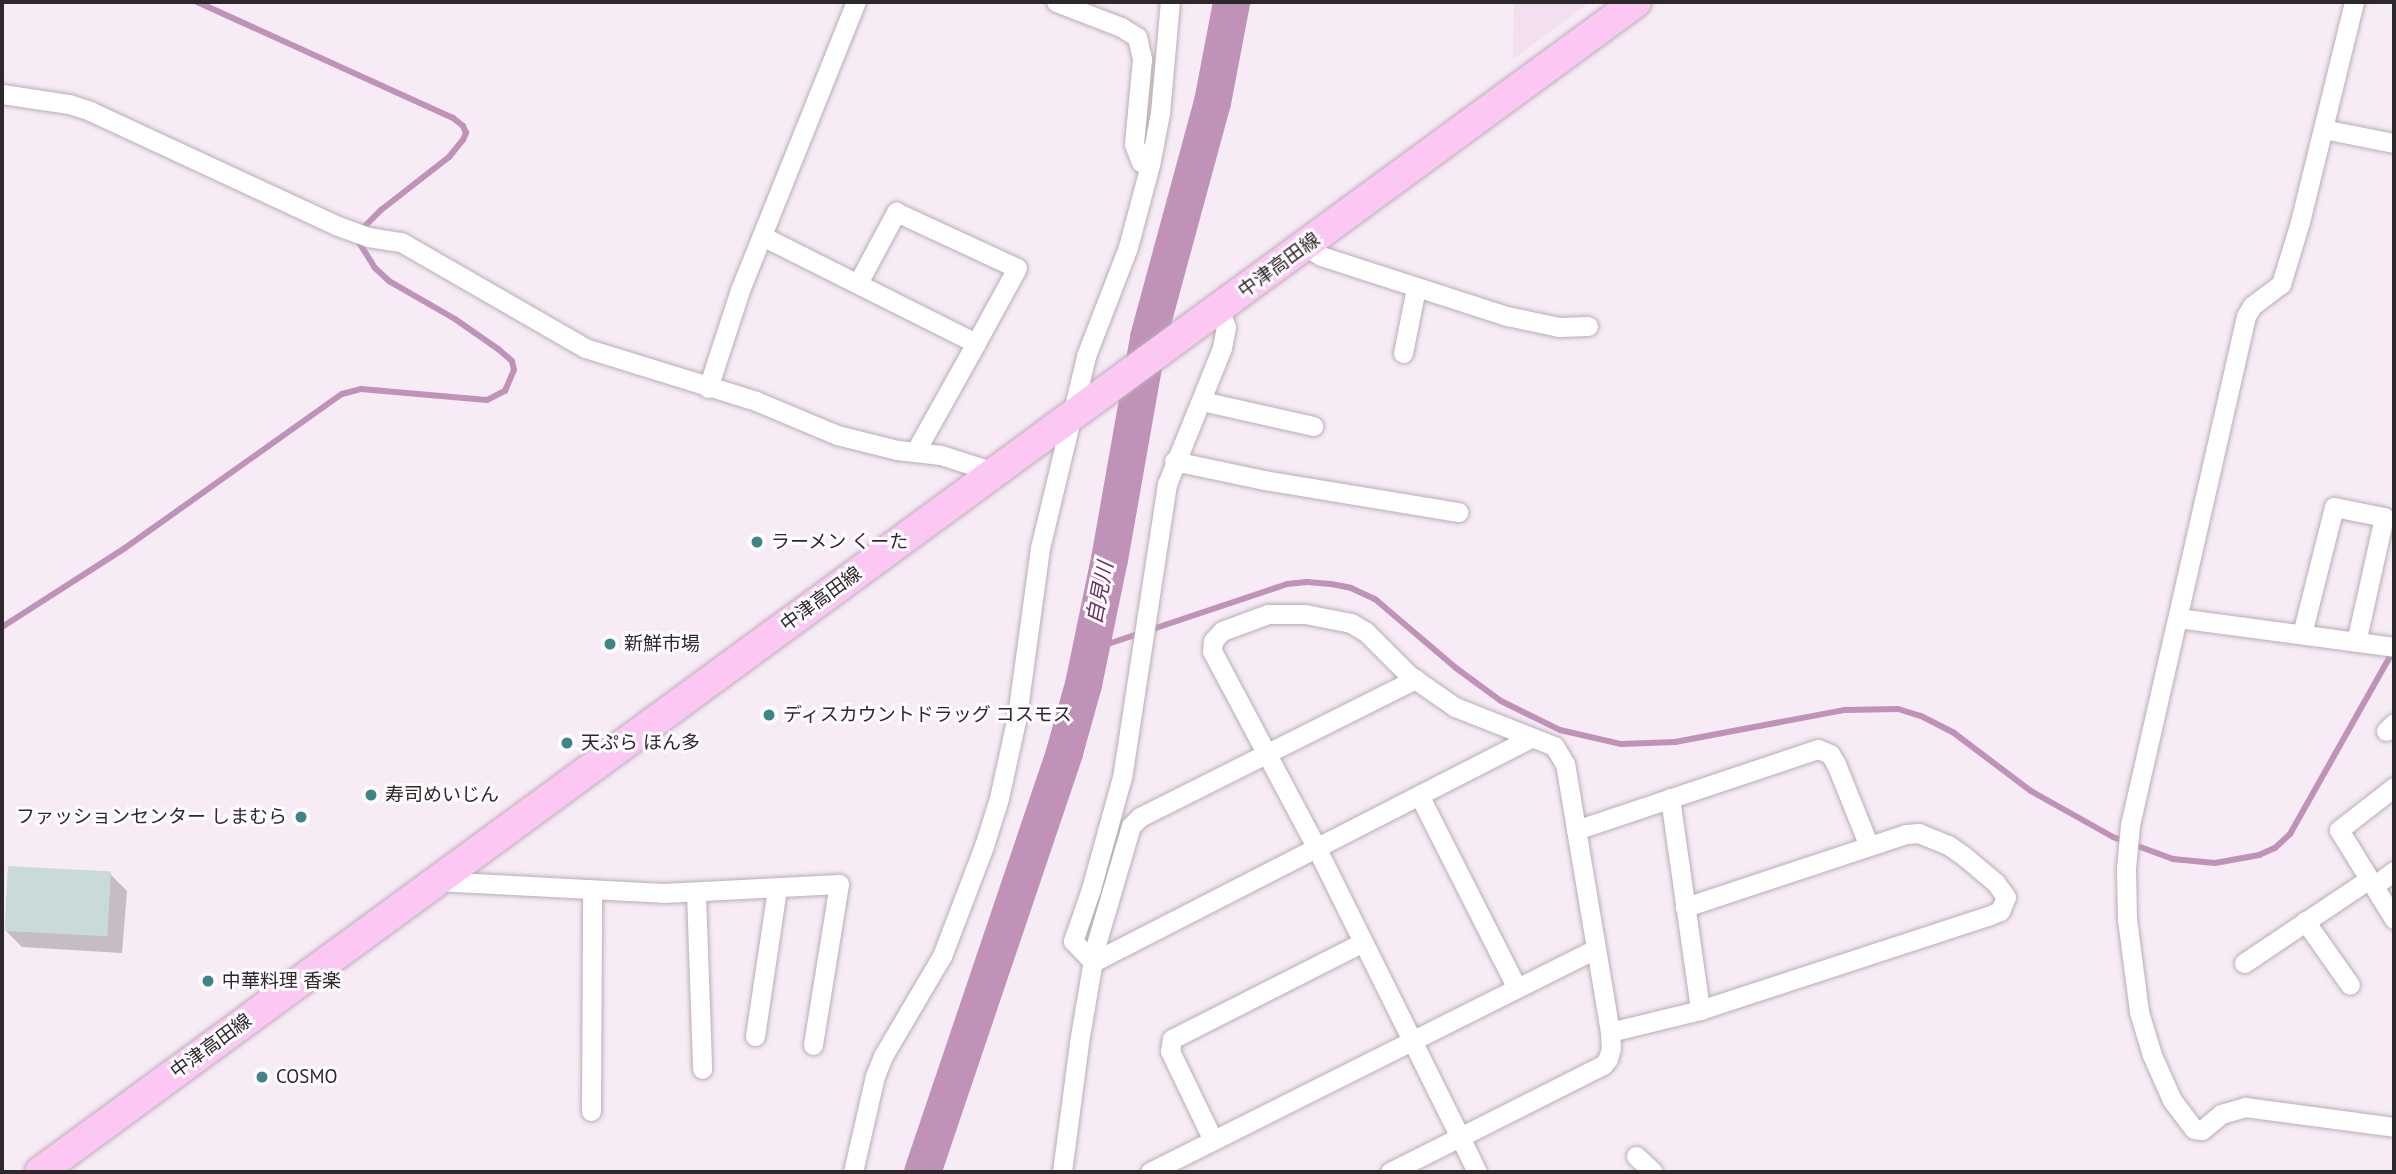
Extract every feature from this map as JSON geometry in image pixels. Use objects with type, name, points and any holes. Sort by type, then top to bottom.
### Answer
[{"type":"main road","name":"中津高田線","points":[[46,1171],[436,881],[1636,2]]},
{"type":"street","points":[[708,388],[727,325],[856,2]]},
{"type":"street","points":[[1056,2],[1121,27],[1136,37],[1142,59],[1134,144],[1141,162],[1150,165]]},
{"type":"street","points":[[853,1172],[875,1076],[883,1056],[942,956],[984,846],[999,798],[1017,716],[1040,548],[1082,409],[1086,356],[1128,247],[1150,165],[1160,113],[1170,2]]},
{"type":"street","points":[[2354,2],[2281,284],[2252,306],[2246,316],[2130,825],[2126,868],[2127,919],[2139,1012],[2152,1055],[2172,1100],[2194,1129],[2202,1130],[2221,1114],[2245,1107],[2394,1127]]},
{"type":"street","points":[[2,94],[69,104],[119,122],[338,226],[368,237],[401,242],[417,249],[570,342],[708,388],[756,401],[837,435],[941,455],[994,472]]},
{"type":"street","points":[[2323,129],[2394,143]]},
{"type":"street","points":[[859,283],[896,212],[1017,268],[915,452]]},
{"type":"street","points":[[762,236],[976,343]]},
{"type":"street","points":[[1305,246],[1321,257],[1534,323],[1559,327],[1588,326]]},
{"type":"street","points":[[1403,353],[1416,288]]},
{"type":"street","points":[[1093,962],[1073,941],[1090,892],[1122,777],[1161,509],[1174,461],[1216,367],[1226,327],[1218,310]]},
{"type":"street","points":[[1202,401],[1313,426]]},
{"type":"street","points":[[1174,461],[1264,480],[1458,512]]},
{"type":"street","points":[[2302,634],[2334,507],[2384,517],[2356,642]]},
{"type":"street","points":[[1390,1172],[1460,1137],[1603,1065],[1611,1048],[1565,764],[1554,746],[1463,712],[1415,679],[1366,632],[1351,623],[1315,615],[1276,612],[1222,631],[1213,641],[1212,651],[1316,847],[1412,1040],[1460,1137],[1477,1172]]},
{"type":"street","points":[[2178,618],[2394,647]]},
{"type":"street","points":[[1062,1172],[1093,962],[1131,826],[1140,817],[1415,679]]},
{"type":"street","points":[[1093,962],[1530,738]]},
{"type":"street","points":[[1576,831],[1818,749],[1830,754],[1836,764],[1869,846]]},
{"type":"street","points":[[2394,787],[2339,830],[2394,919]]},
{"type":"street","points":[[1419,794],[1517,988]]},
{"type":"street","points":[[1670,798],[1700,1010]]},
{"type":"street","points":[[1610,1032],[1700,1010],[1990,915],[2004,906],[2006,897],[1996,883],[1964,856],[1931,836],[1906,834],[1685,906]]},
{"type":"street","points":[[2244,963],[2305,921],[2394,871]]},
{"type":"street","points":[[436,881],[592,891],[696,893],[839,884],[813,1045]]},
{"type":"street","points":[[755,1036],[777,889]]},
{"type":"street","points":[[590,1111],[592,891]]},
{"type":"street","points":[[696,893],[702,1069]]},
{"type":"street","points":[[2305,921],[2350,985]]},
{"type":"street","points":[[1213,1140],[1170,1051],[1172,1039],[1363,942]]},
{"type":"street","points":[[1150,1172],[1595,949]]},
{"type":"street","points":[[1636,1156],[1653,1172]]},
{"type":"shaded area","points":[[1514,2],[1590,2],[1513,59]]},
{"type":"building","points":[[8,866],[111,871],[107,936],[5,931]]},
{"type":"waterway","points":[[2,627],[125,548],[342,394],[361,389],[487,400],[505,391],[514,370],[512,361],[498,349],[455,319],[389,281],[375,268],[360,244],[365,226],[381,210],[449,157],[463,140],[466,133],[463,126],[453,118],[197,2]]},
{"type":"waterway","name":"自見川","points":[[922,1172],[1064,752],[1083,684],[1109,559],[1148,337],[1212,102],[1231,2]]},
{"type":"waterway","points":[[1090,650],[1287,584],[1331,584],[1351,588],[1375,599],[1456,668],[1501,701],[1560,730],[1621,744],[1675,742],[1845,710],[1898,709],[1921,716],[1954,733],[2031,791],[2113,837],[2173,859],[2215,863],[2259,855],[2275,848],[2290,834],[2393,651]]},
{"type":"place","name":"ラーメン くーた","points":[[757,542]]},
{"type":"place","name":"新鮮市場","points":[[610,644]]},
{"type":"place","name":"ディスカウントドラッグ コスモス","points":[[769,715]]},
{"type":"place","name":"天ぷら ほん多","points":[[567,743]]},
{"type":"place","name":"寿司めいじん","points":[[371,795]]},
{"type":"place","name":"ファッションセンター しまむら","points":[[301,817]]},
{"type":"place","name":"中華料理 香楽","points":[[208,981]]},
{"type":"place","name":"COSMO","points":[[262,1077]]}]
